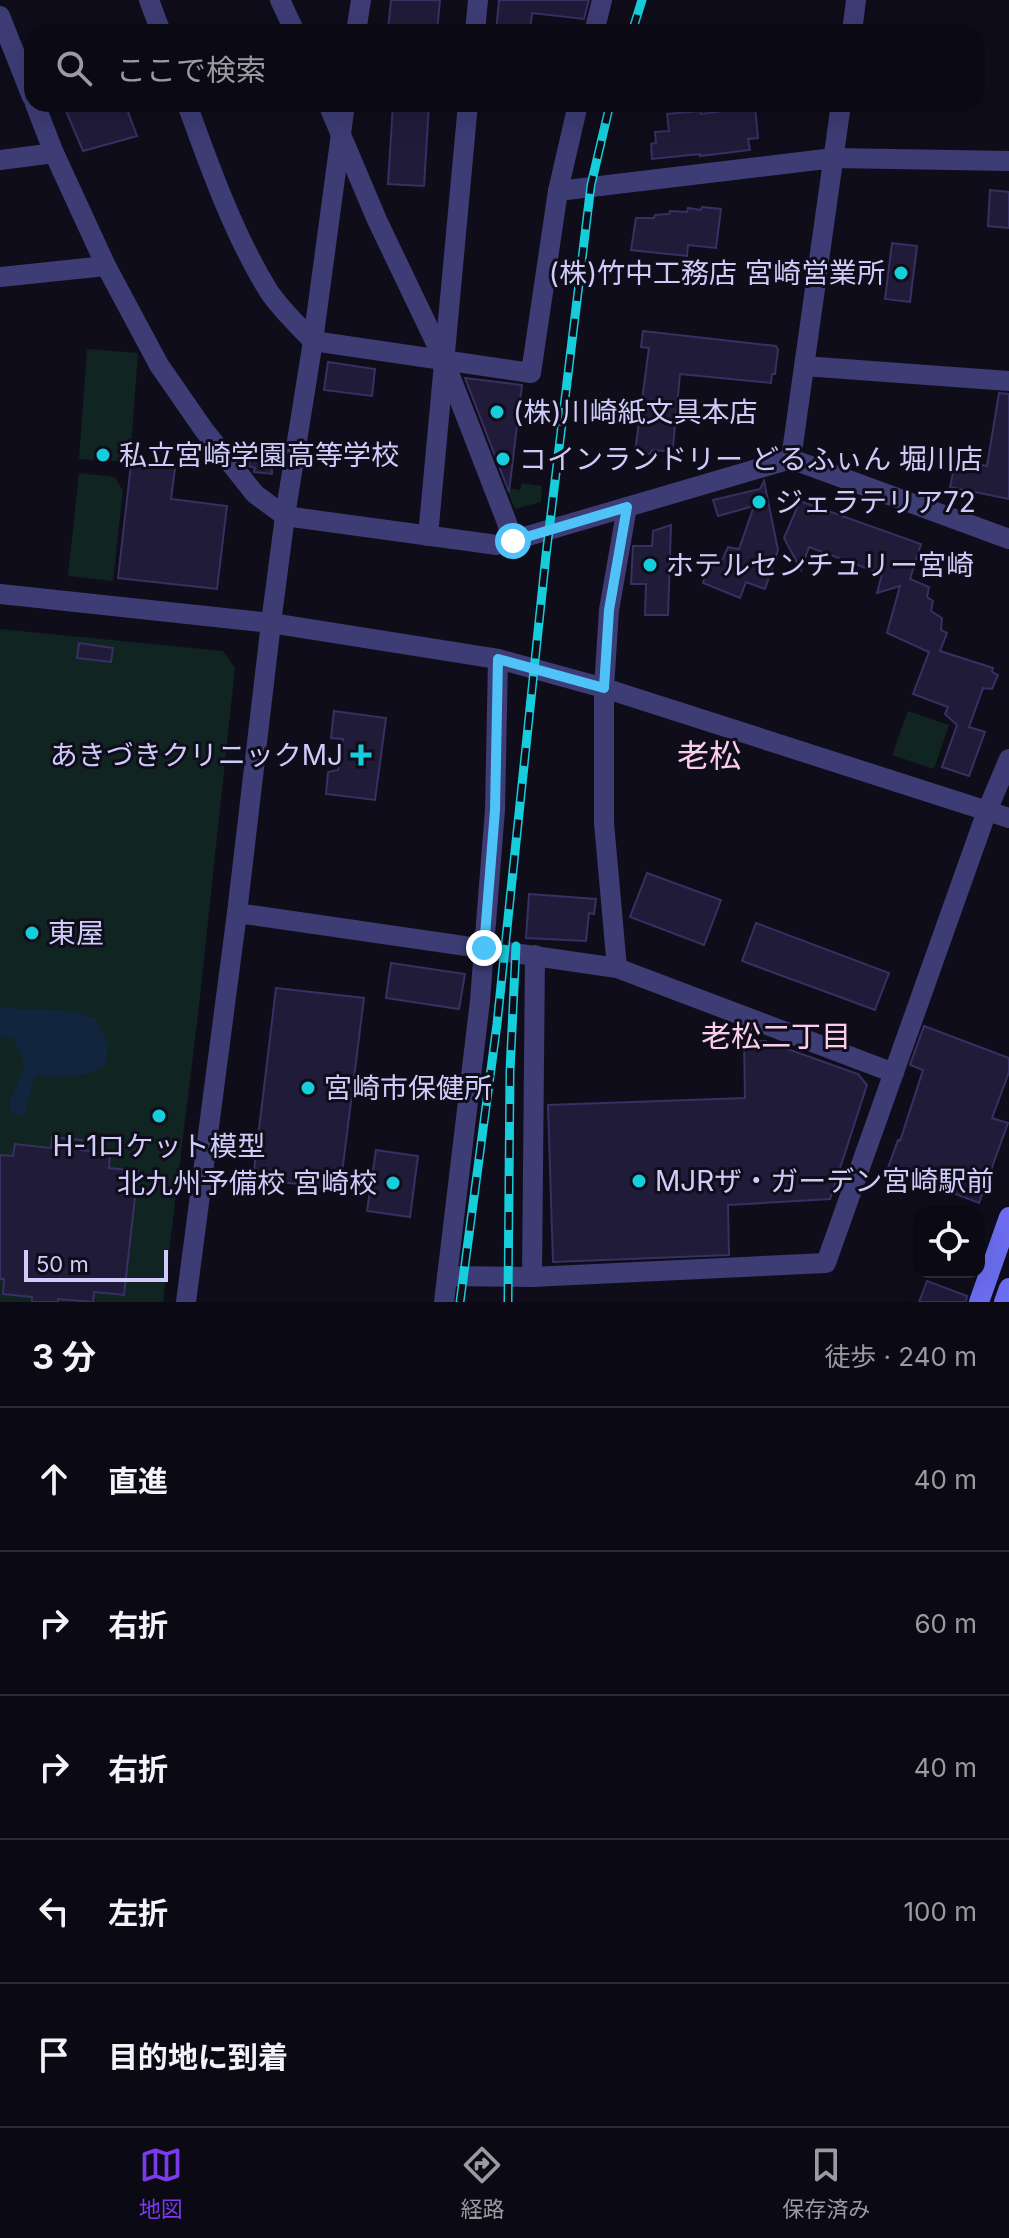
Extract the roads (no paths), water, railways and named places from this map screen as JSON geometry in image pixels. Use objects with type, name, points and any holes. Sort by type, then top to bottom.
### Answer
[{"type":"main road","points":[[979,1302],[1009,1217]]},
{"type":"main road","points":[[1004,1302],[1009,1288]]},
{"type":"street","points":[[149,0],[158,24]]},
{"type":"street","points":[[280,0],[291,24]]},
{"type":"street","points":[[357,24],[361,0]]},
{"type":"street","points":[[476,24],[478,0]]},
{"type":"street","points":[[596,24],[602,0]]},
{"type":"street","points":[[853,24],[856,0]]},
{"type":"street","points":[[0,16],[4,38],[24,80]]},
{"type":"street","points":[[38,112],[106,266],[159,365],[204,430],[255,494],[285,516],[497,545],[791,459],[1009,539]]},
{"type":"street","points":[[190,112],[209,164],[258,270],[270,292],[313,341],[531,373],[558,191],[576,112]]},
{"type":"street","points":[[331,112],[377,220],[444,360],[513,541]]},
{"type":"street","points":[[186,1302],[285,516],[313,341],[344,112]]},
{"type":"street","points":[[428,536],[467,112]]},
{"type":"street","points":[[791,459],[840,112]]},
{"type":"street","points":[[0,160],[54,153]]},
{"type":"street","points":[[558,191],[834,158],[1009,161]]},
{"type":"street","points":[[0,277],[106,266]]},
{"type":"street","points":[[804,366],[1009,381]]},
{"type":"street","points":[[617,968],[604,823],[604,688],[609,610],[627,507]]},
{"type":"street","points":[[0,594],[271,623],[498,659],[604,688],[1009,818]]},
{"type":"street","points":[[444,1302],[479,1016],[495,810],[498,659]]},
{"type":"street","points":[[447,1276],[532,1277],[826,1263],[987,811],[1009,759]]},
{"type":"street","points":[[237,913],[617,968],[894,1073]]},
{"type":"street","points":[[532,1277],[535,955]]},
{"type":"water","points":[[0,1008],[70,1011],[96,1019],[108,1044],[106,1066],[72,1076],[35,1076],[25,1116],[13,1114],[9,1104],[25,1065],[13,1038],[0,1037]]},
{"type":"railway","points":[[634,24],[642,0]]},
{"type":"railway","points":[[460,1302],[497,1024],[546,555],[591,185],[608,112]]},
{"type":"railway","points":[[508,1302],[510,1071],[516,946]]},
{"type":"place","name":"(株)竹中工務店 宮崎営業所","points":[[901,273]]},
{"type":"place","name":"(株)川崎紙文具本店","points":[[497,412]]},
{"type":"place","name":"私立宮崎学園高等学校","points":[[103,455]]},
{"type":"place","name":"コインランドリー どるふぃん 堀川店","points":[[503,459]]},
{"type":"place","name":"ジェラテリア72","points":[[759,502]]},
{"type":"place","name":"ホテルセンチュリー宮崎","points":[[650,565]]},
{"type":"place","name":"あきづきクリニックMJ","points":[[361,755]]},
{"type":"place","name":"東屋","points":[[32,933]]},
{"type":"place","name":"宮崎市保健所","points":[[308,1088]]},
{"type":"place","name":"H-1ロケット模型","points":[[159,1116]]},
{"type":"place","name":"MJRザ・ガーデン宮崎駅前","points":[[639,1181]]},
{"type":"place","name":"北九州予備校 宮崎校","points":[[393,1183]]},
{"type":"district","name":"老松","points":[[709,756]]},
{"type":"district","name":"老松二丁目","points":[[776,1037]]}]
